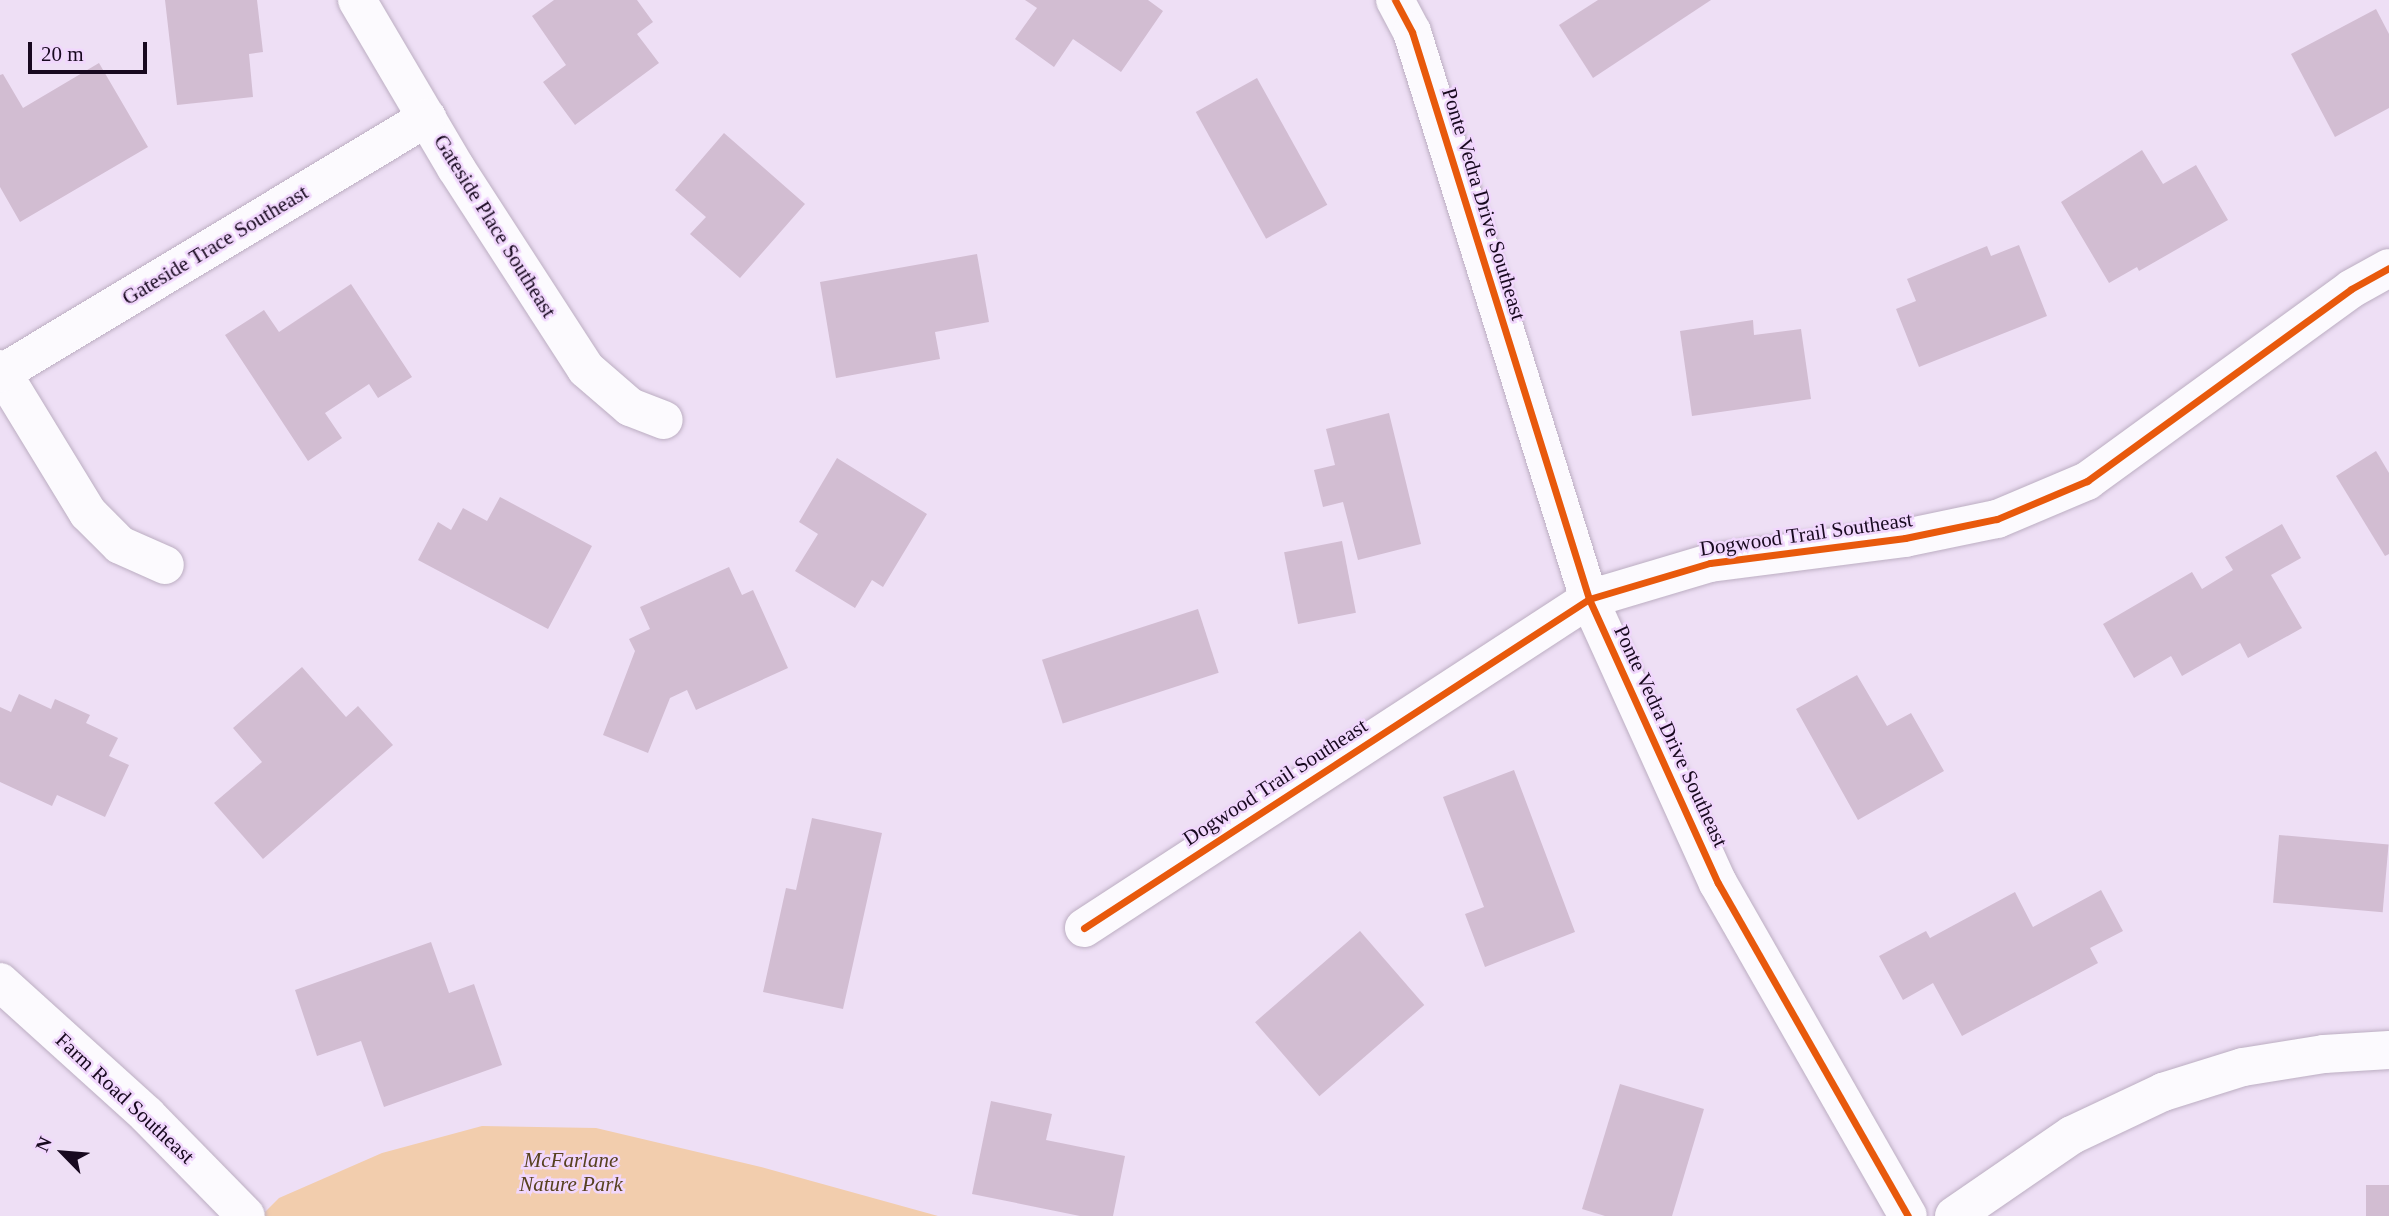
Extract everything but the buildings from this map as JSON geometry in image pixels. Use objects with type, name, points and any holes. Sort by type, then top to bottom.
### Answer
[{"type":"street","name":"Gateside Place Southeast","points":[[357,0],[427,118],[586,369],[630,407],[664,420]]},
{"type":"street","name":"Ponte Vedra Drive Southeast","points":[[1395,0],[1412,32],[1590,599],[1718,883],[1908,1216]]},
{"type":"street","name":"Gateside Trace Southeast","points":[[1,371],[427,118]]},
{"type":"street","name":"Dogwood Trail Southeast","points":[[1084,928],[1590,599],[1710,563],[1905,538],[2010,513],[2087,481],[2351,289],[2389,268]]},
{"type":"street","points":[[1,371],[88,513],[120,545],[166,565]]},
{"type":"street","name":"Farm Road Southeast","points":[[0,982],[147,1115],[246,1216]]},
{"type":"street","points":[[1954,1216],[2072,1135],[2163,1092],[2243,1067],[2324,1054],[2389,1050]]},
{"type":"green space","name":"McFarlane Nature Park","points":[[482,1126],[596,1128],[761,1167],[938,1216],[261,1216],[279,1198],[382,1153]]},
{"type":"cycle path","points":[[1395,0],[1412,32],[1589,599],[1718,883],[1908,1216]]},
{"type":"cycle path","points":[[1084,928],[1589,599],[1710,563],[1905,538],[1997,519],[2087,481],[2351,289],[2389,268]]}]
